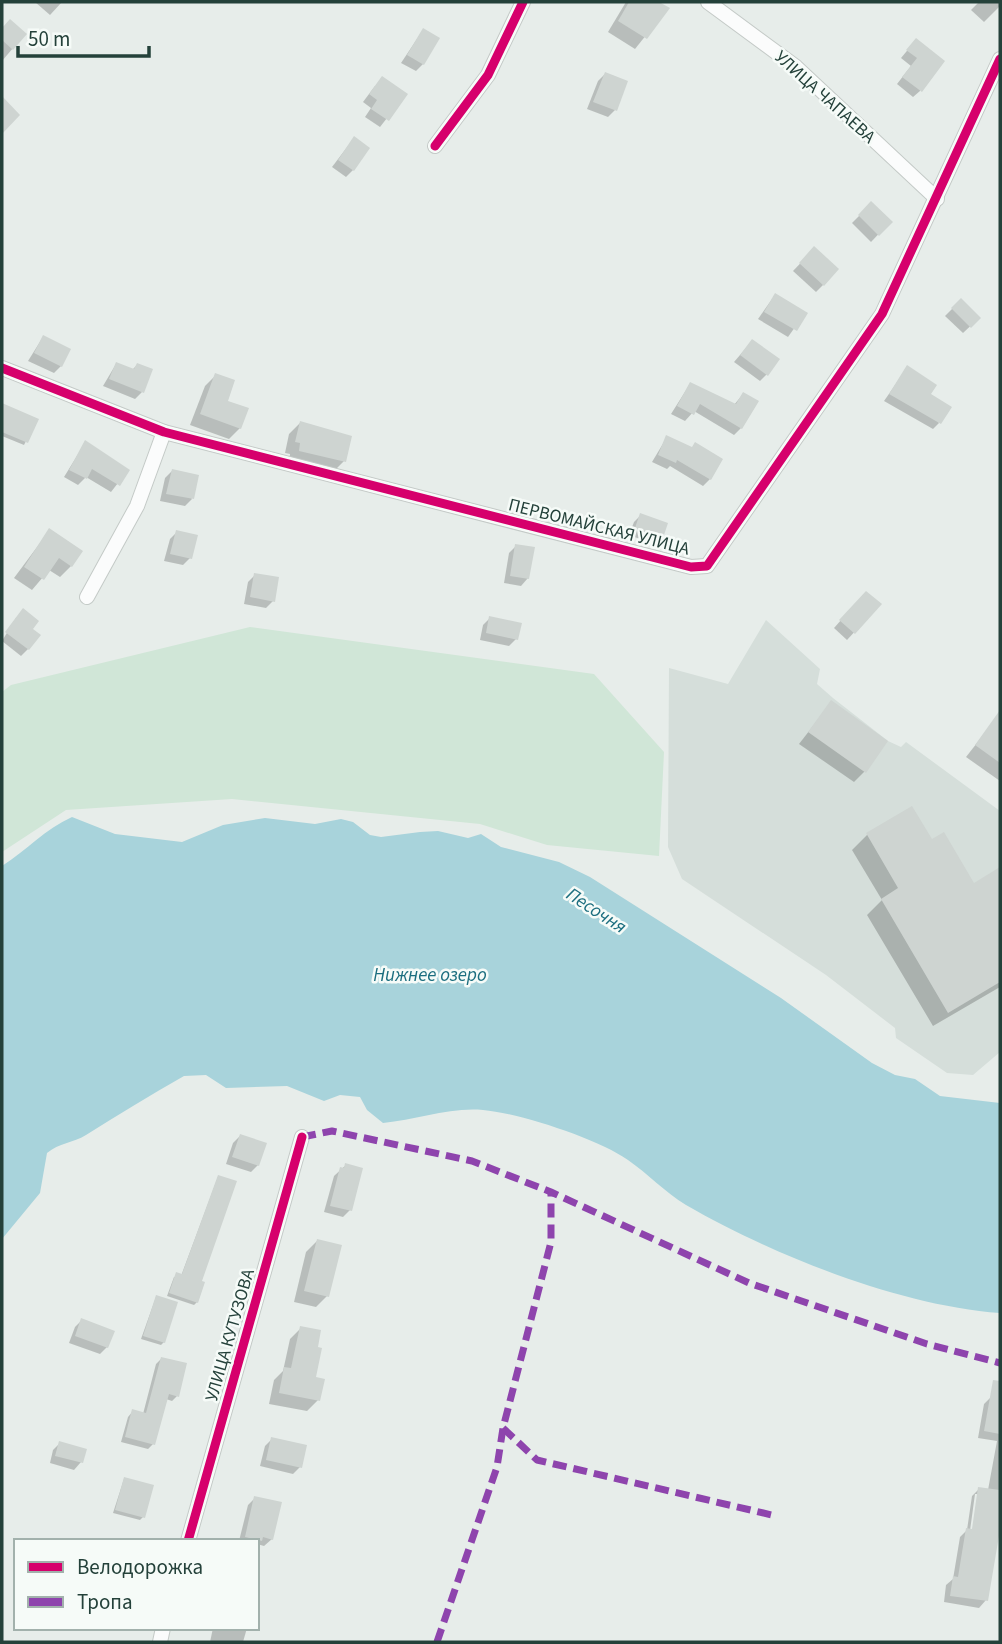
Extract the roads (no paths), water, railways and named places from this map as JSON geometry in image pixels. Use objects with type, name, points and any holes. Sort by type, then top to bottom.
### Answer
[{"type":"street","points":[[435,146],[488,75],[523,2]]},
{"type":"street","name":"УЛИЦА ЧАПАЕВА","points":[[708,2],[796,67],[937,199]]},
{"type":"street","name":"ПЕРВОМАЙСКАЯ УЛИЦА","points":[[2,368],[164,432],[678,564],[707,566],[882,314],[1000,59]]},
{"type":"street","points":[[87,597],[137,506],[164,432]]},
{"type":"street","name":"УЛИЦА КУТУЗОВА","points":[[189,1539],[302,1137]]},
{"type":"water","name":"Нижнее озеро","points":[[72,817],[115,834],[182,842],[223,825],[265,818],[315,824],[341,819],[353,822],[370,835],[381,837],[438,831],[468,838],[481,834],[501,847],[559,862],[590,877],[781,998],[872,1063],[895,1075],[915,1079],[940,1096],[1000,1103],[1000,1313],[921,1300],[880,1289],[797,1259],[720,1224],[686,1205],[615,1152],[537,1122],[498,1112],[471,1110],[383,1123],[367,1110],[360,1097],[340,1095],[324,1101],[287,1086],[226,1088],[206,1075],[184,1076],[86,1135],[47,1153],[40,1193],[2,1239],[2,866],[53,827]]},
{"type":"water label","name":"Песочня","points":[[596,911]]}]
